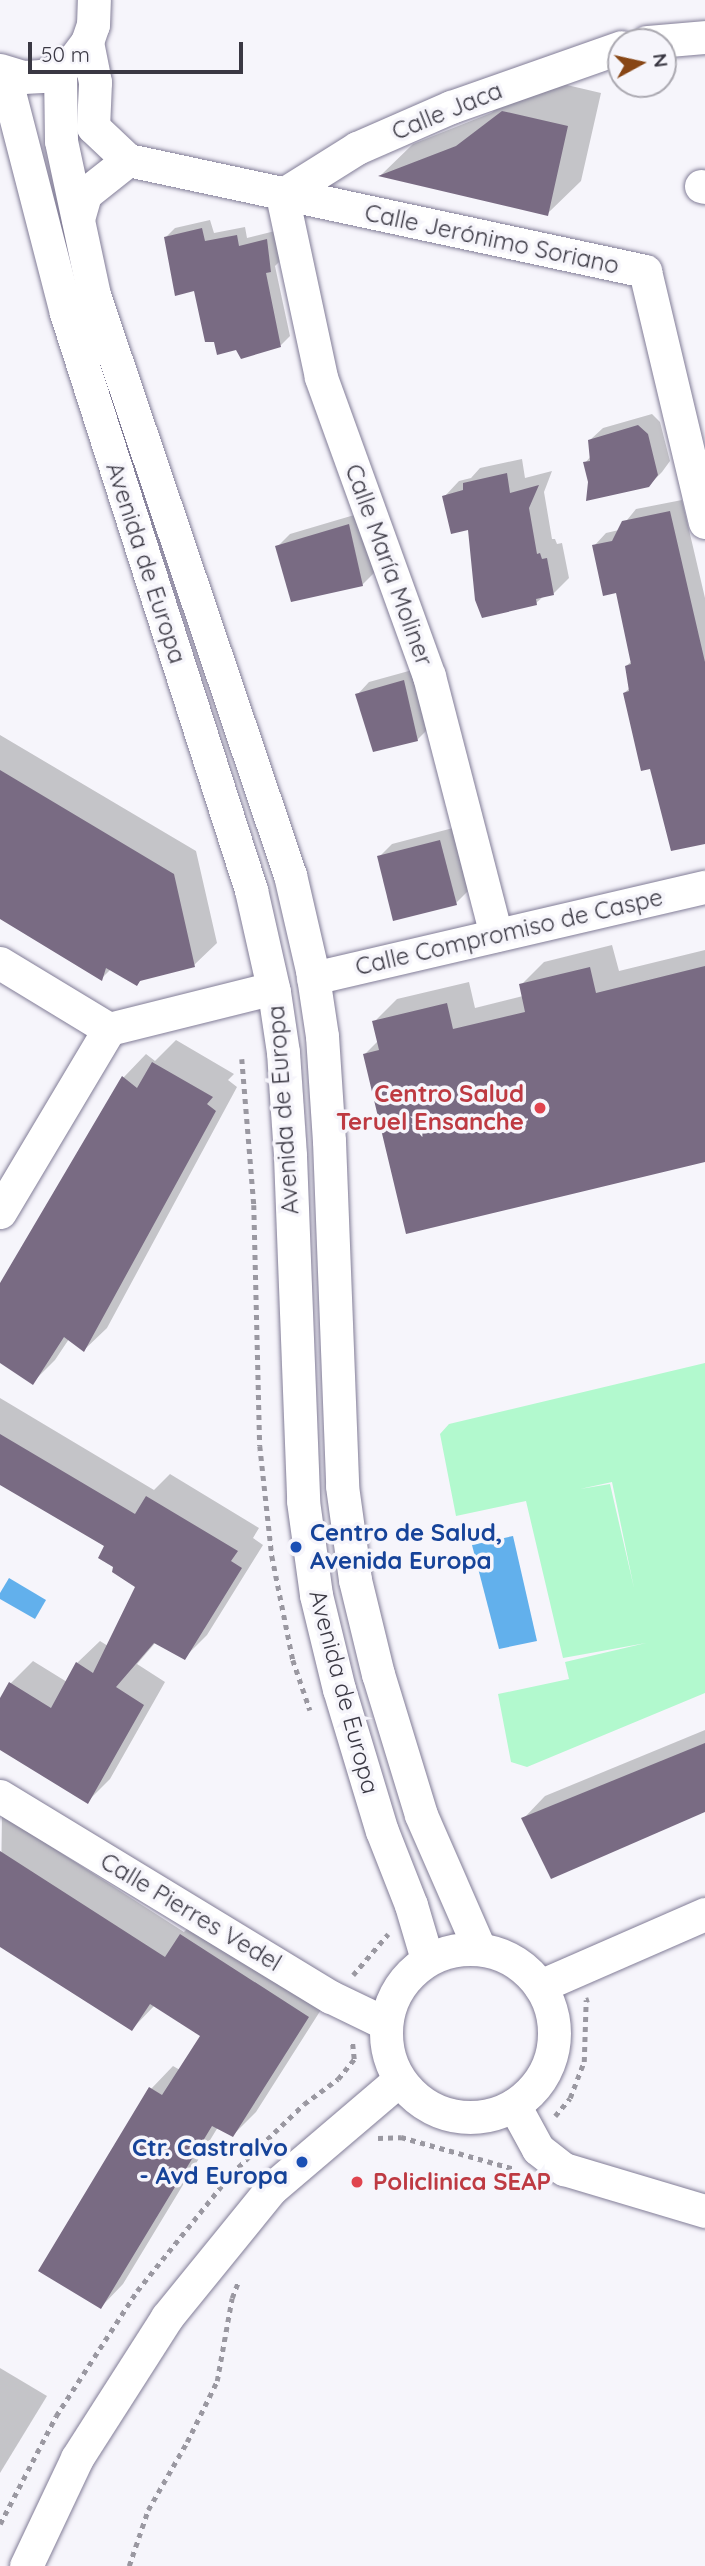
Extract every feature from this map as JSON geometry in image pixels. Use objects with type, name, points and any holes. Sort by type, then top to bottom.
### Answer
[{"type":"street","points":[[2,72],[32,76],[60,69],[75,58],[87,42],[99,2]]},
{"type":"street","points":[[677,39],[705,37]]},
{"type":"street","points":[[78,219],[85,194],[128,160],[93,127],[95,82],[87,42]]},
{"type":"street","name":"Calle Jaca","points":[[282,195],[357,148],[451,107],[607,52]]},
{"type":"street","name":"Avenida de Europa","points":[[60,69],[61,141],[94,295],[290,875],[313,978],[322,1036],[329,1141],[342,1486],[355,1580],[378,1674],[421,1815],[479,1948]]},
{"type":"street","name":"Avenida de Europa","points":[[2,72],[66,313],[251,890],[273,988],[283,1052],[290,1156],[303,1501],[316,1595],[338,1689],[382,1830],[411,1905],[426,1959]]},
{"type":"street","name":"Calle Jerónimo Soriano","points":[[128,160],[645,271],[705,522]]},
{"type":"street","name":"Calle María Moliner","points":[[282,195],[321,376],[429,676],[496,935]]},
{"type":"street","name":"Calle Compromiso de Caspe","points":[[313,978],[705,887]]},
{"type":"street","points":[[0,963],[109,1030]]},
{"type":"street","points":[[0,1212],[109,1030],[273,988]]},
{"type":"street","name":"Calle Pierres Vedel","points":[[0,1796],[331,1997],[386,2023]]},
{"type":"street","points":[[540,1986],[705,1914]]},
{"type":"street","points":[[479,1948],[503,1954],[524,1967],[540,1986],[551,2011],[554,2038],[548,2065],[534,2088],[514,2105],[490,2115],[464,2118],[439,2112],[417,2099],[399,2080],[387,2053],[386,2023],[393,1998],[408,1975],[426,1959],[454,1949],[479,1948]]},
{"type":"street","points":[[26,2566],[77,2458],[167,2317],[271,2189],[399,2080]]},
{"type":"street","points":[[514,2105],[538,2149],[564,2169],[705,2211]]},
{"type":"path","points":[[242,1059],[254,1205],[260,1447],[272,1556],[293,1660],[314,1722]]},
{"type":"path","points":[[331,1997],[392,1930]]},
{"type":"path","points":[[551,2121],[570,2098],[584,2062],[586,2000],[598,1995]]},
{"type":"path","points":[[0,2524],[56,2416],[137,2291],[231,2174],[304,2104],[338,2079],[354,2059],[352,2040],[341,2034]]},
{"type":"path","points":[[377,2138],[401,2137],[520,2170]]},
{"type":"path","points":[[129,2566],[148,2510],[187,2442],[217,2381],[232,2298],[241,2277]]},
{"type":"green space","points":[[705,1363],[705,1693],[527,1767],[511,1762],[498,1694],[569,1679],[565,1662],[646,1643],[563,1658],[526,1501],[456,1516],[440,1434],[449,1424]],"holes":[[[612,1482],[634,1588],[610,1484],[580,1489]]]},
{"type":"water","points":[[513,1536],[537,1641],[499,1649],[472,1545]]},
{"type":"water","points":[[9,1578],[46,1600],[35,1619],[0,1599],[0,1593]]},
{"type":"building","points":[[502,111],[568,126],[548,216],[378,176],[456,146]]},
{"type":"building","points":[[202,228],[205,241],[237,235],[239,246],[267,239],[271,272],[266,273],[281,347],[241,359],[236,350],[217,355],[214,342],[205,342],[194,291],[175,296],[164,237]]},
{"type":"building","points":[[638,425],[648,434],[658,475],[649,487],[586,501],[588,482],[583,462],[590,461],[588,440]]},
{"type":"building","points":[[507,473],[510,493],[539,485],[529,508],[537,554],[540,553],[542,559],[547,558],[554,595],[536,599],[537,605],[482,618],[475,600],[468,530],[451,534],[442,496],[463,490],[463,483]]},
{"type":"building","points":[[670,511],[705,662],[705,844],[671,851],[650,769],[641,771],[623,693],[629,691],[625,666],[631,664],[616,593],[603,596],[592,545],[612,541],[622,521]]},
{"type":"building","points":[[349,524],[363,586],[291,602],[275,546]]},
{"type":"building","points":[[404,680],[418,741],[373,752],[355,694]]},
{"type":"building","points":[[0,770],[174,874],[195,967],[140,981],[137,986],[106,968],[102,981],[0,919]]},
{"type":"building","points":[[440,840],[457,905],[393,921],[377,856]]},
{"type":"building","name":"Centro Salud Teruel Ensanche","points":[[705,966],[705,1162],[406,1234],[363,1054],[379,1050],[372,1021],[447,1003],[453,1029],[525,1012],[519,984],[590,967],[596,993]]},
{"type":"building","points":[[152,1062],[213,1097],[207,1104],[216,1111],[84,1352],[64,1337],[33,1385],[0,1363],[0,1283],[122,1076],[137,1088]]},
{"type":"building","points":[[0,1434],[135,1514],[146,1496],[238,1551],[231,1561],[242,1568],[185,1660],[154,1643],[116,1687],[144,1705],[88,1804],[0,1750],[0,1698],[9,1682],[51,1708],[76,1662],[93,1673],[135,1587],[112,1572],[113,1567],[98,1558],[104,1546],[0,1485]]},
{"type":"building","points":[[705,1743],[705,1812],[551,1879],[521,1818]]},
{"type":"building","points":[[0,1851],[165,1957],[180,1934],[309,2017],[233,2137],[212,2126],[101,2309],[38,2271],[149,2087],[162,2095],[200,2036],[150,2004],[132,2031],[0,1947]]},
{"type":"place","name":"Centro Salud Teruel Ensanche","points":[[540,1108]]},
{"type":"place","name":"Centro de Salud, Avenida Europa","points":[[296,1547]]},
{"type":"place","name":"Ctr. Castralvo - Avd Europa","points":[[302,2162]]},
{"type":"place","name":"Policlinica SEAP","points":[[357,2182]]}]
